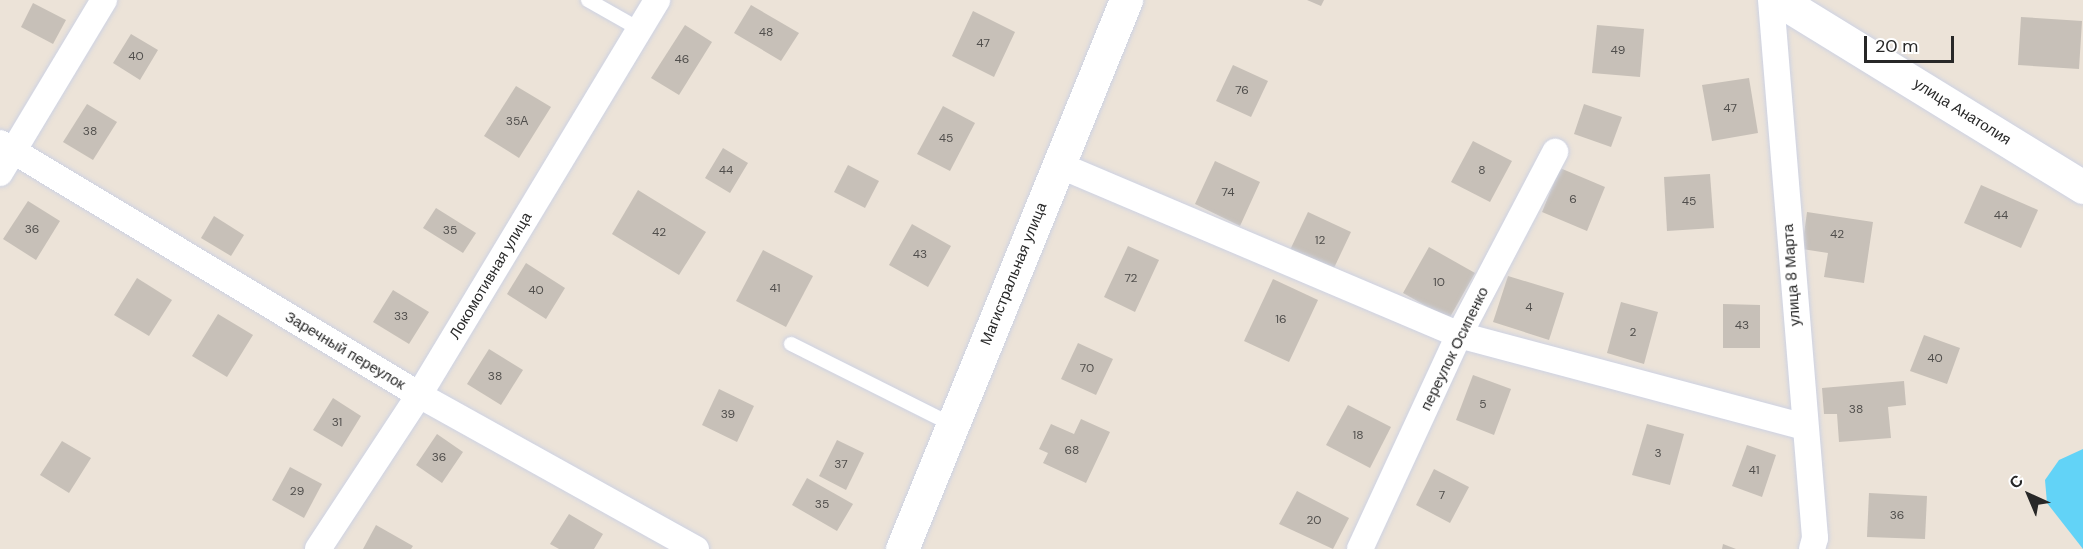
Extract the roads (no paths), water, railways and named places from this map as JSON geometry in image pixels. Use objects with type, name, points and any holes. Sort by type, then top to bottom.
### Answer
[{"type":"street","points":[[0,173],[6,147],[104,0]]},
{"type":"street","name":"Локомотивная улица","points":[[318,549],[419,395],[657,0]]},
{"type":"street","name":"Магистральная улица","points":[[902,549],[1126,0]]},
{"type":"street","name":"улица 8 Марта","points":[[1771,0],[1804,427],[1815,538],[1812,549]]},
{"type":"street","name":"улица Анатолия","points":[[1779,0],[2083,187]]},
{"type":"street","name":"Заречный переулок","points":[[6,147],[419,395],[696,549]]},
{"type":"street","name":"переулок Осипенко","points":[[1360,549],[1459,335],[1555,152]]},
{"type":"street","points":[[1059,165],[1459,335],[1804,427]]},
{"type":"lane","points":[[588,0],[639,29]]},
{"type":"lane","points":[[791,344],[953,424]]},
{"type":"water","points":[[2083,449],[2083,549],[2047,503],[2045,480],[2059,460]]}]
